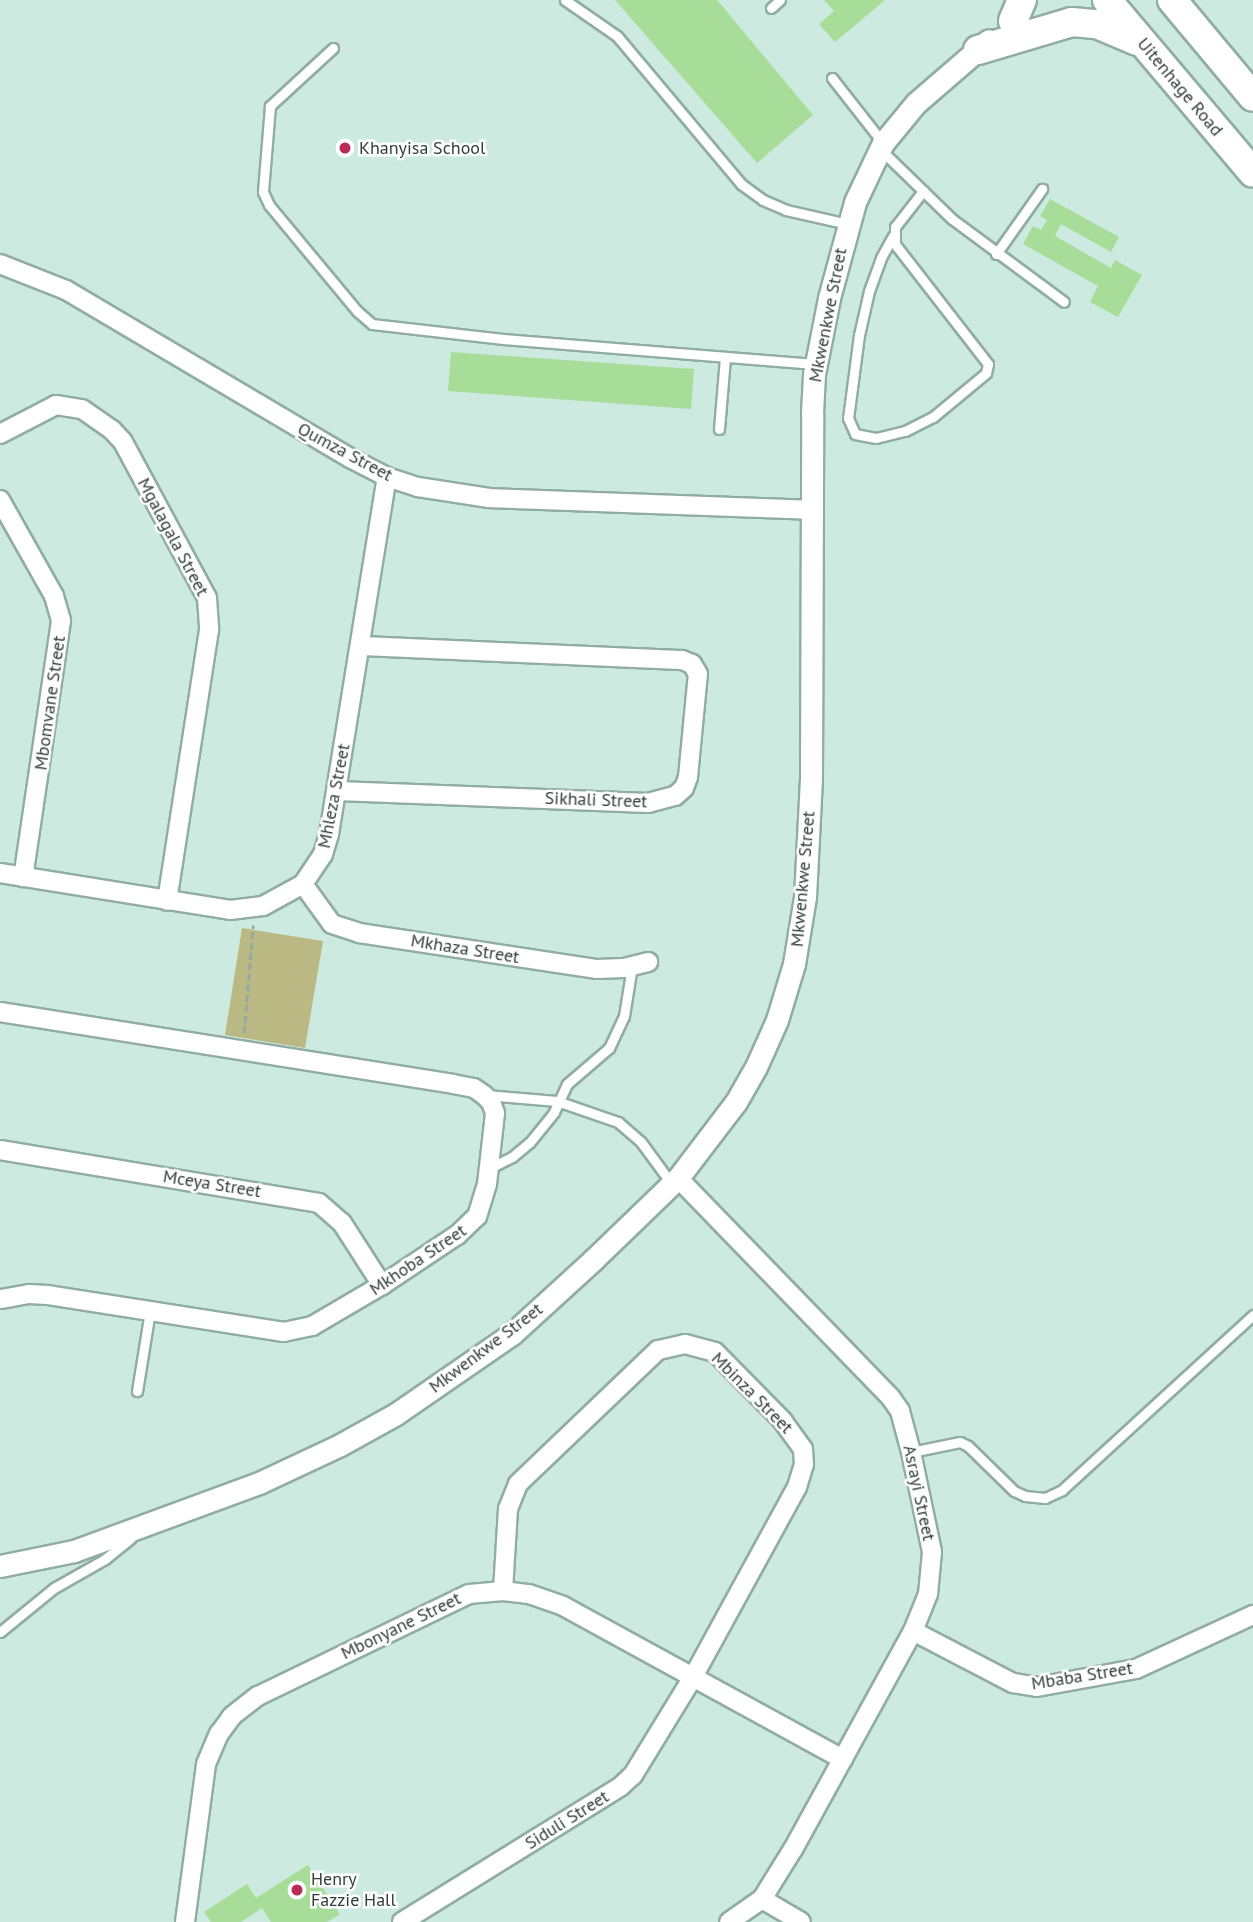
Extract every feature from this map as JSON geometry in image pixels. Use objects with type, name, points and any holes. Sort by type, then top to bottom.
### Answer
[{"type":"main road","name":"Uitenhage Road","points":[[1107,0],[1253,173]]},
{"type":"main road","points":[[1172,0],[1253,97]]},
{"type":"main road","points":[[978,50],[1072,22],[1097,24],[1143,43]]},
{"type":"street","name":"Mkwenkwe Street","points":[[0,1566],[74,1551],[259,1483],[340,1445],[448,1381],[512,1334],[675,1181],[730,1111],[756,1067],[777,1020],[794,964],[805,897],[809,827],[814,510],[812,413],[815,364],[848,224],[881,146],[916,103],[978,50],[1017,10],[1036,0]]},
{"type":"street","name":"Qumza Street","points":[[0,264],[66,290],[387,477],[418,487],[477,497],[814,510]]},
{"type":"street","name":"Mgalagala Street","points":[[0,434],[56,405],[82,409],[112,430],[122,442],[207,598],[209,630],[167,901]]},
{"type":"street","name":"Mhleza Street","points":[[0,873],[230,910],[255,908],[303,884],[323,854],[338,790],[387,477]]},
{"type":"street","name":"Mbomvane Street","points":[[0,500],[54,596],[61,621],[23,877]]},
{"type":"street","name":"Sikhali Street","points":[[338,790],[648,803],[675,796],[684,788],[688,777],[698,674],[692,664],[682,660],[360,646]]},
{"type":"street","name":"Mkhaza Street","points":[[303,884],[324,915],[345,930],[597,969],[640,964]]},
{"type":"street","points":[[0,1012],[453,1084],[474,1088],[484,1095]]},
{"type":"street","name":"Mkhoba Street","points":[[0,1298],[29,1294],[47,1295],[284,1332],[299,1331],[325,1320],[382,1285],[469,1226],[482,1203],[490,1168],[495,1113],[491,1102],[484,1095]]},
{"type":"street","name":"Mceya Street","points":[[0,1150],[319,1203],[342,1223],[382,1285]]},
{"type":"street","name":"Asrayi Street","points":[[675,1181],[891,1398],[900,1411],[911,1452],[932,1552],[928,1594],[913,1631],[843,1759],[762,1899],[729,1922]]},
{"type":"street","name":"Mbinza Street","points":[[503,1591],[509,1509],[518,1484],[658,1350],[685,1344],[715,1352],[796,1436],[803,1449],[804,1464],[797,1487],[693,1677]]},
{"type":"street","name":"Mbonyane Street","points":[[185,1922],[206,1764],[215,1741],[232,1716],[258,1696],[454,1598],[485,1591],[503,1591],[529,1594],[563,1606],[843,1759]]},
{"type":"street","name":"Mbaba Street","points":[[913,1631],[1002,1678],[1037,1687],[1136,1669],[1253,1615]]},
{"type":"street","name":"Siduli Street","points":[[402,1922],[621,1786],[643,1763],[693,1677]]},
{"type":"street","points":[[762,1899],[801,1922]]},
{"type":"lane","points":[[565,0],[617,36],[741,184],[763,200],[786,210],[848,224]]},
{"type":"lane","points":[[771,8],[780,0]]},
{"type":"lane","points":[[333,48],[270,106],[263,192],[269,205],[357,311],[372,324],[503,339],[815,364]]},
{"type":"lane","points":[[832,78],[881,146],[923,191],[996,254],[1064,302]]},
{"type":"lane","points":[[996,254],[1042,189]]},
{"type":"lane","points":[[893,236],[895,244],[988,364],[986,373],[933,417],[905,431],[876,438],[855,434],[848,418],[859,334],[869,291],[881,258],[895,227],[923,191]]},
{"type":"lane","points":[[719,429],[725,357]]},
{"type":"lane","points":[[490,1168],[512,1157],[530,1142],[554,1112],[567,1084],[610,1048],[624,1016],[640,964]]},
{"type":"lane","points":[[484,1095],[557,1101],[618,1122],[631,1131],[675,1181]]},
{"type":"lane","points":[[137,1391],[150,1311]]},
{"type":"lane","points":[[911,1452],[960,1442],[968,1446],[1014,1491],[1025,1496],[1045,1498],[1062,1490],[1253,1315]]},
{"type":"lane","points":[[0,1632],[54,1588],[105,1559],[146,1526]]},
{"type":"path","points":[[242,1050],[255,908]]},
{"type":"shaded area","points":[[242,928],[323,941],[305,1048],[225,1035]]},
{"type":"building","points":[[615,0],[717,0],[813,115],[757,163]]},
{"type":"building","points":[[824,0],[885,0],[835,42],[819,24],[834,11]]},
{"type":"building","points":[[1050,199],[1119,237],[1111,252],[1061,224],[1055,236],[1111,268],[1115,260],[1142,275],[1118,317],[1090,302],[1098,286],[1023,244],[1033,226],[1041,230],[1047,220],[1040,216]]},
{"type":"building","points":[[451,352],[694,369],[691,409],[448,391]]},
{"type":"building","points":[[308,1865],[340,1914],[327,1922],[271,1922],[262,1908],[241,1922],[211,1922],[204,1912],[247,1884],[256,1898]]},
{"type":"place","name":"Khanyisa School","points":[[345,148]]},
{"type":"place","name":"Henry Fazzie Hall","points":[[297,1890]]}]
